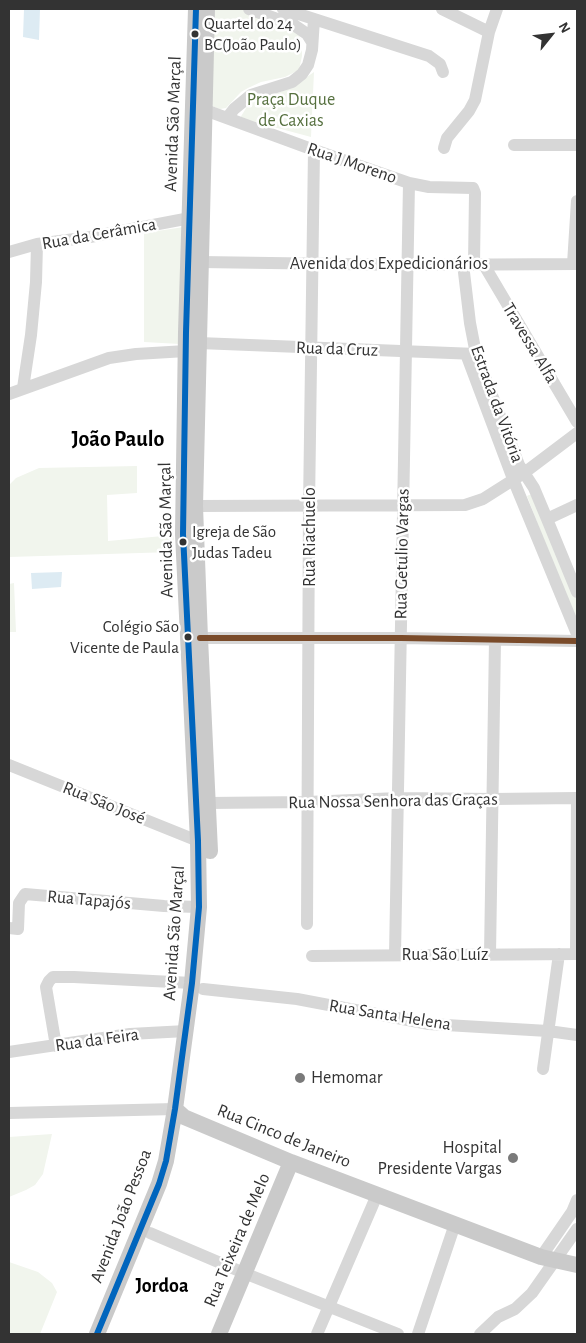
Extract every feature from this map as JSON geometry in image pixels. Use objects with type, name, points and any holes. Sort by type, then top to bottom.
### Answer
[{"type":"main road","name":"Avenida São Marçal","points":[[178,1116],[210,911],[208,803],[195,506],[192,347],[190,218],[196,9]]},
{"type":"main road","name":"Avenida São Marçal","points":[[178,1116],[186,1031],[198,986],[200,907],[198,841],[184,534],[192,347],[201,262],[208,9]]},
{"type":"main road","name":"Rua Cinco de Janeiro","points":[[178,1116],[292,1162],[548,1259],[577,1265]]},
{"type":"main road","name":"Avenida João Pessoa","points":[[108,1334],[150,1234],[176,1161],[178,1116]]},
{"type":"main road","name":"Avenida João Pessoa","points":[[96,1334],[159,1184],[178,1116]]},
{"type":"main road","name":"Rua Teixeira de Melo","points":[[219,1334],[292,1162]]},
{"type":"street","points":[[249,9],[294,25],[307,34],[312,42]]},
{"type":"street","points":[[283,9],[429,56],[440,64],[443,72]]},
{"type":"street","points":[[442,9],[489,32]]},
{"type":"street","points":[[444,148],[447,138],[469,111],[475,100],[489,32],[497,9]]},
{"type":"street","points":[[226,118],[251,95],[292,82],[302,74],[308,65],[314,19]]},
{"type":"street","name":"Rua J Moreno","points":[[205,110],[314,154],[409,183],[429,187],[445,187]]},
{"type":"street","points":[[514,145],[577,145]]},
{"type":"street","name":"Rua Riachuelo","points":[[307,924],[314,154]]},
{"type":"street","name":"Rua Getulio Vargas","points":[[395,955],[409,183]]},
{"type":"street","name":"Estrada da Vitória","points":[[445,187],[471,188],[474,190],[474,264],[470,323],[471,354],[519,476],[577,634]]},
{"type":"street","points":[[575,264],[577,201]]},
{"type":"street","name":"Rua da Cerâmica","points":[[9,252],[37,244],[90,237],[190,218]]},
{"type":"street","points":[[24,388],[32,317],[37,244]]},
{"type":"street","name":"Avenida dos Expedicionários","points":[[201,262],[575,264]]},
{"type":"street","name":"Travessa Alfa","points":[[474,264],[577,422]]},
{"type":"street","name":"Rua da Cruz","points":[[9,394],[109,358],[192,347],[311,348],[471,354]]},
{"type":"street","points":[[195,506],[465,505],[474,503],[519,476],[577,433]]},
{"type":"street","name":"Estrada da Vitória","points":[[519,476],[534,488],[577,592]]},
{"type":"street","points":[[548,519],[577,505]]},
{"type":"street","points":[[200,638],[401,638],[577,641]]},
{"type":"street","points":[[490,954],[495,640]]},
{"type":"street","name":"Rua São José","points":[[9,765],[198,841]]},
{"type":"street","name":"Rua Nossa Senhora das Graças","points":[[208,803],[308,802],[398,798],[577,798]]},
{"type":"street","points":[[577,798],[577,954]]},
{"type":"street","name":"Rua Tapajós","points":[[9,928],[18,929],[19,902],[25,894],[164,906],[200,907]]},
{"type":"street","points":[[543,1069],[558,954]]},
{"type":"street","name":"Rua São Luíz","points":[[312,956],[577,954]]},
{"type":"street","name":"Rua Santa Helena","points":[[56,1046],[46,987],[54,977],[198,986],[298,999],[429,1024],[548,1031],[577,1035]]},
{"type":"street","name":"Rua da Feira","points":[[9,1052],[130,1034],[186,1031]]},
{"type":"street","points":[[9,1113],[23,1110],[52,1109],[178,1116]]},
{"type":"street","points":[[9,1118],[178,1116]]},
{"type":"street","points":[[317,1334],[377,1194]]},
{"type":"street","points":[[480,1334],[498,1317],[515,1310],[532,1293],[577,1200]]},
{"type":"street","points":[[418,1334],[455,1224]]},
{"type":"street","points":[[548,1259],[577,1229]]},
{"type":"street","points":[[150,1234],[398,1334]]},
{"type":"green space","name":"Praça Duque de Caxias","points":[[212,9],[242,9],[250,15],[298,33],[302,42],[299,70],[285,77],[261,82],[248,88],[241,92],[226,108],[214,107],[211,104]]},
{"type":"green space","name":"Praça Duque de Caxias","points":[[314,72],[311,137],[240,118],[248,105],[262,96],[278,93],[294,86]]},
{"type":"green space","points":[[184,227],[180,344],[144,342],[144,233]]},
{"type":"green space","points":[[137,466],[137,493],[107,495],[108,541],[174,535],[173,552],[9,557],[9,485],[16,478],[39,468]]},
{"type":"green space","points":[[531,495],[548,528],[577,601],[577,626],[527,496]]},
{"type":"green space","points":[[14,583],[16,632],[9,632],[9,584]]},
{"type":"green space","points":[[52,1134],[43,1174],[35,1185],[9,1197],[9,1137]]},
{"type":"green space","points":[[9,1262],[38,1272],[52,1283],[57,1292],[40,1334],[9,1334]]},
{"type":"shaded area","points":[[24,9],[40,9],[39,40],[23,37]]},
{"type":"shaded area","points":[[62,572],[61,587],[32,589],[31,573]]},
{"type":"transit line","points":[[97,1334],[159,1184],[166,1161],[192,983],[199,907],[198,841],[183,534],[186,332],[196,9]]},
{"type":"transit line","points":[[200,638],[401,638],[577,641]]},
{"type":"place","name":"Quartel do 24 BC(João Paulo)","points":[[195,34]]},
{"type":"place","name":"Igreja de São Judas Tadeu","points":[[183,542]]},
{"type":"place","name":"Colégio São Vicente de Paula","points":[[188,637]]},
{"type":"place","name":"Hemomar","points":[[300,1078]]},
{"type":"place","name":"Hospital Presidente Vargas","points":[[513,1158]]},
{"type":"district","name":"João Paulo","points":[[118,439]]},
{"type":"district","name":"Jordoa","points":[[162,1286]]}]
